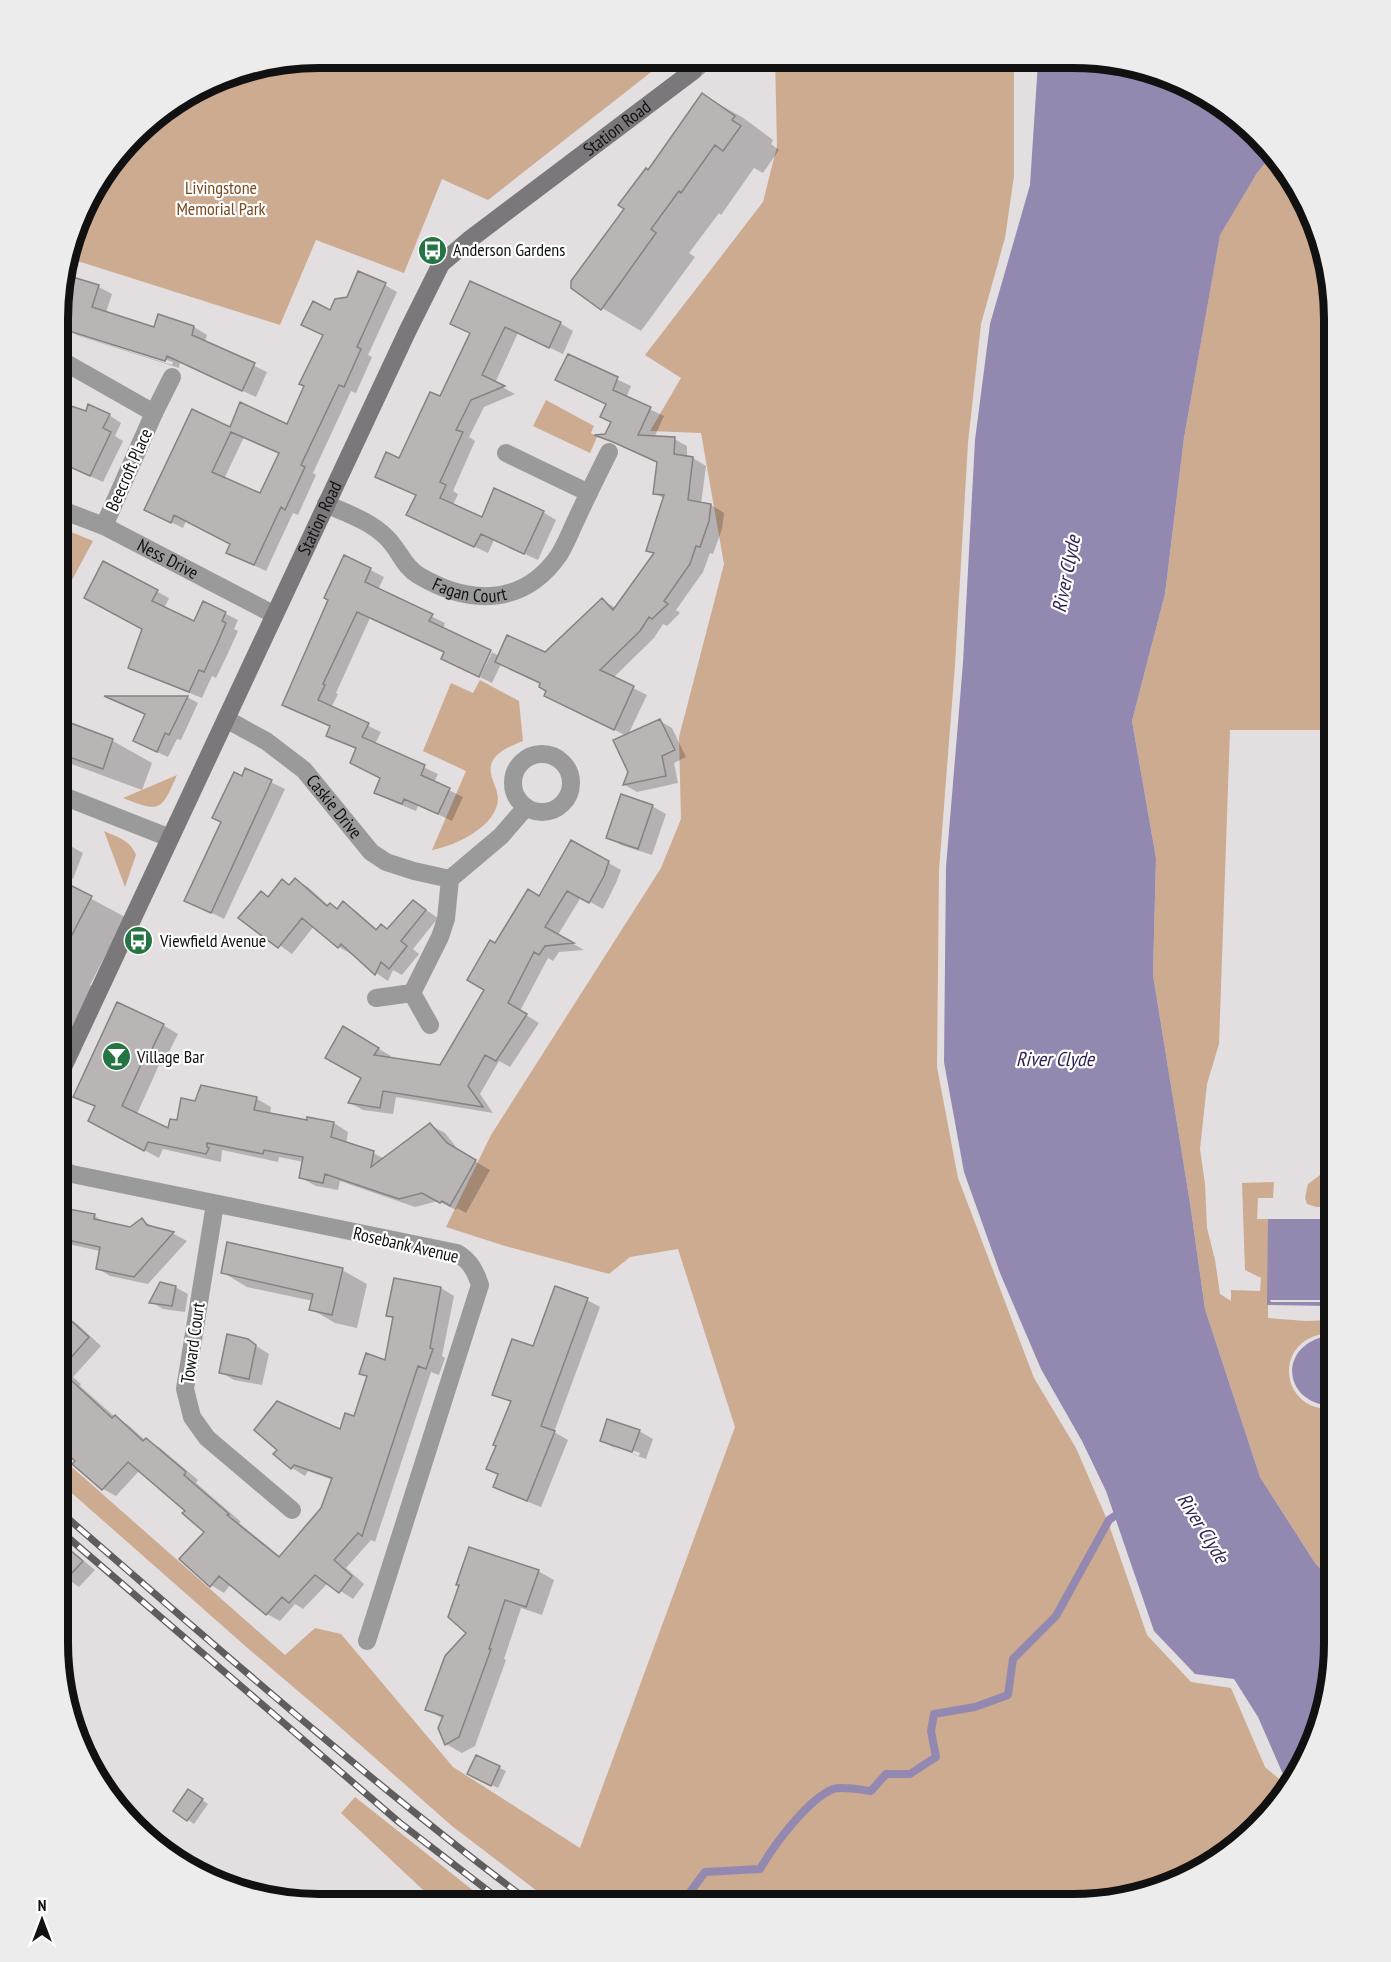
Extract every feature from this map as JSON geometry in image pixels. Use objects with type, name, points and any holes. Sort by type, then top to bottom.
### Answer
[{"type":"street","name":"Station Road","points":[[68,1057],[273,614],[441,264],[469,240],[696,68]]},
{"type":"street","name":"Beecroft Place","points":[[68,364],[154,413]]},
{"type":"street","name":"Beecroft Place","points":[[104,526],[172,377]]},
{"type":"street","name":"Fagan Court","points":[[326,504],[366,523],[387,537],[403,562],[417,574],[463,594],[484,598],[508,595],[527,586],[546,572],[560,553],[609,452]]},
{"type":"street","points":[[506,453],[589,493]]},
{"type":"street","name":"Ness Drive","points":[[68,512],[104,526],[273,614]]},
{"type":"street","name":"Caskie Drive","points":[[226,719],[266,741],[304,770],[371,852],[386,862],[414,872],[450,879]]},
{"type":"street","points":[[68,798],[170,838]]},
{"type":"street","points":[[412,993],[440,937],[446,919],[450,879],[501,836],[526,807]]},
{"type":"street","points":[[376,998],[412,993]]},
{"type":"street","points":[[412,993],[430,1025]]},
{"type":"street","name":"Rosebank Avenue","points":[[68,1172],[457,1253],[468,1260],[480,1285],[367,1641]]},
{"type":"street","name":"Toward Court","points":[[215,1204],[185,1389],[192,1417],[207,1438],[292,1510]]},
{"type":"green space","name":"Livingstone Memorial Park","points":[[302,68],[656,68],[488,200],[442,179],[404,273],[316,240],[280,325],[74,260],[93,208],[119,166],[141,141],[179,110],[208,93],[238,81],[270,72]]},
{"type":"green space","points":[[775,68],[1014,68],[1014,176],[1005,238],[981,324],[968,443],[955,665],[939,870],[937,1067],[958,1178],[1034,1378],[1076,1448],[1108,1522],[1147,1635],[1191,1682],[1231,1688],[1265,1767],[1282,1781],[1250,1821],[1212,1852],[1183,1869],[1121,1890],[1089,1894],[541,1894],[452,1826],[68,1490],[68,1464],[285,1655],[315,1628],[341,1634],[453,1767],[580,1848],[735,1427],[678,1249],[630,1257],[609,1274],[505,1246],[446,1227],[491,1135],[661,868],[681,819],[679,737],[724,564],[701,433],[650,431],[681,378],[645,355],[763,202],[777,146]]},
{"type":"green space","points":[[1268,161],[1298,208],[1315,254],[1323,302],[1324,730],[1230,730],[1219,1044],[1207,1084],[1200,1149],[1205,1184],[1207,1228],[1220,1294],[1231,1301],[1231,1290],[1260,1291],[1261,1278],[1245,1270],[1242,1183],[1274,1182],[1273,1198],[1258,1198],[1257,1219],[1268,1219],[1268,1318],[1324,1320],[1324,1334],[1314,1336],[1300,1345],[1291,1358],[1289,1372],[1292,1386],[1301,1398],[1315,1407],[1324,1408],[1324,1572],[1315,1563],[1260,1477],[1205,1309],[1153,975],[1156,858],[1132,721],[1165,594],[1184,438],[1220,234],[1257,173]]},
{"type":"green space","points":[[546,400],[594,426],[591,433],[597,437],[590,453],[533,426]]},
{"type":"green space","points":[[68,531],[93,541],[68,587]]},
{"type":"green space","points":[[480,680],[519,701],[523,741],[501,752],[492,762],[491,776],[498,798],[491,817],[474,833],[452,844],[432,850],[466,771],[423,751],[451,683],[473,693]]},
{"type":"green space","points":[[177,775],[167,796],[158,806],[145,806],[123,798]]},
{"type":"green space","points":[[104,831],[127,842],[136,855],[125,887]]},
{"type":"green space","points":[[1324,1172],[1324,1207],[1307,1204],[1305,1198],[1308,1184]]},
{"type":"green space","points":[[355,1797],[478,1894],[427,1894],[341,1813]]},
{"type":"water","name":"River Clyde","points":[[1038,68],[1089,68],[1121,72],[1183,93],[1225,119],[1250,141],[1268,161],[1257,173],[1220,235],[1184,438],[1165,594],[1132,721],[1156,858],[1153,975],[1205,1309],[1260,1477],[1315,1563],[1324,1572],[1324,1643],[1319,1692],[1310,1724],[1298,1754],[1286,1775],[1282,1772],[1258,1717],[1234,1679],[1195,1674],[1154,1631],[1106,1491],[1082,1441],[1041,1369],[1000,1273],[964,1172],[944,1062],[946,867],[963,663],[975,440],[990,324],[1030,185]]},
{"type":"water","points":[[1268,1219],[1324,1219],[1324,1300],[1270,1300],[1271,1302],[1324,1302],[1324,1306],[1267,1305]]},
{"type":"water","points":[[1324,1337],[1324,1404],[1304,1396],[1296,1387],[1292,1376],[1293,1364],[1298,1353],[1308,1344]]},
{"type":"building","points":[[702,93],[735,116],[732,120],[741,126],[723,151],[715,145],[681,193],[679,191],[651,229],[656,233],[601,310],[571,288],[571,281],[624,209],[618,205],[646,168],[648,170]]},
{"type":"building","points":[[358,271],[386,283],[357,347],[361,349],[344,387],[339,385],[301,465],[305,467],[285,510],[281,507],[254,565],[226,553],[230,544],[174,515],[171,523],[144,510],[192,409],[230,427],[240,402],[287,424],[304,386],[299,384],[323,335],[301,325],[313,301],[330,310],[335,299],[347,297]],"holes":[[[231,432],[279,453],[260,493],[212,472]]]},
{"type":"building","points":[[71,277],[99,285],[92,307],[154,327],[158,314],[194,326],[192,335],[255,363],[242,391],[167,356],[165,361],[68,331]]},
{"type":"building","points":[[470,281],[561,322],[549,348],[505,327],[482,375],[505,386],[471,400],[456,430],[463,432],[440,482],[446,485],[440,498],[482,517],[494,488],[544,511],[524,554],[481,534],[474,547],[406,515],[416,495],[375,477],[386,452],[399,458],[430,392],[440,396],[470,333],[450,324]]},
{"type":"building","points":[[568,354],[618,377],[613,390],[651,407],[638,435],[675,437],[674,454],[693,457],[688,500],[711,504],[709,521],[700,547],[696,546],[690,564],[664,601],[668,604],[652,619],[649,617],[640,631],[600,670],[634,686],[614,730],[544,696],[546,691],[539,687],[540,683],[495,662],[507,635],[545,652],[602,598],[613,610],[654,553],[646,551],[664,495],[653,494],[657,462],[594,435],[605,434],[611,422],[600,417],[606,404],[555,380]]},
{"type":"building","points":[[88,404],[110,414],[103,428],[111,432],[90,476],[68,466],[68,405],[86,411]]},
{"type":"building","points":[[344,555],[371,568],[365,582],[433,614],[429,621],[491,650],[479,677],[441,659],[444,652],[357,612],[323,684],[325,685],[318,700],[369,723],[362,737],[425,765],[421,775],[450,788],[438,814],[404,799],[402,804],[374,793],[380,778],[350,763],[356,748],[326,736],[330,726],[282,705],[328,600],[324,598]]},
{"type":"building","points":[[103,561],[158,590],[152,601],[194,621],[203,601],[226,612],[222,621],[226,623],[217,644],[204,672],[199,670],[189,692],[128,668],[142,629],[84,598]]},
{"type":"building","points":[[104,696],[188,696],[169,735],[165,733],[157,752],[133,741],[145,714]]},
{"type":"building","points":[[660,719],[675,750],[662,756],[666,776],[623,785],[628,772],[613,740]]},
{"type":"building","points":[[68,722],[113,739],[103,769],[68,757]]},
{"type":"building","points":[[245,768],[272,780],[211,913],[184,901],[221,822],[212,818],[234,772],[242,776]]},
{"type":"building","points":[[621,794],[653,805],[638,849],[606,838]]},
{"type":"building","points":[[571,840],[609,861],[604,876],[589,903],[567,891],[545,927],[574,943],[545,946],[539,955],[534,952],[508,1003],[527,1014],[496,1061],[485,1055],[468,1086],[483,1107],[383,1091],[380,1108],[348,1103],[361,1078],[325,1058],[343,1026],[379,1048],[374,1055],[440,1065],[484,990],[467,980],[490,940],[495,943],[528,889],[539,896]]},
{"type":"building","points":[[295,878],[327,906],[330,903],[337,909],[343,901],[376,930],[381,924],[387,929],[413,900],[426,910],[401,941],[407,946],[389,969],[381,962],[375,975],[341,944],[338,948],[302,918],[278,948],[238,918],[261,891],[268,897],[282,879],[289,885]]},
{"type":"building","points":[[68,884],[92,896],[68,943]]},
{"type":"building","points":[[117,1002],[164,1024],[147,1059],[144,1058],[122,1106],[168,1128],[170,1119],[177,1120],[181,1098],[195,1101],[201,1085],[257,1097],[254,1110],[307,1120],[307,1117],[334,1122],[331,1137],[374,1151],[371,1167],[430,1123],[447,1143],[476,1160],[450,1206],[422,1193],[399,1199],[325,1174],[323,1183],[299,1178],[303,1157],[264,1150],[263,1154],[207,1143],[209,1148],[206,1154],[148,1142],[144,1151],[88,1121],[95,1106],[73,1097]]},
{"type":"building","points":[[68,1209],[95,1214],[94,1219],[130,1227],[142,1218],[147,1225],[174,1232],[134,1277],[96,1269],[100,1247],[68,1240]]},
{"type":"building","points":[[227,1242],[343,1268],[332,1315],[309,1310],[313,1294],[221,1273]]},
{"type":"building","points":[[394,1278],[441,1287],[430,1348],[433,1349],[426,1369],[418,1366],[362,1536],[358,1533],[334,1560],[352,1576],[339,1593],[315,1575],[289,1603],[282,1597],[266,1615],[219,1576],[210,1587],[179,1559],[204,1532],[182,1513],[185,1511],[128,1462],[102,1490],[72,1464],[75,1461],[68,1455],[68,1377],[112,1418],[115,1415],[143,1441],[146,1438],[186,1472],[184,1475],[229,1514],[227,1515],[279,1557],[321,1508],[332,1478],[294,1465],[291,1469],[273,1454],[277,1450],[254,1430],[277,1401],[340,1429],[345,1413],[354,1416],[367,1376],[359,1374],[366,1353],[385,1360],[393,1317],[386,1316]]},
{"type":"building","points":[[160,1282],[176,1286],[172,1306],[149,1303]]},
{"type":"building","points":[[555,1286],[588,1298],[541,1426],[555,1431],[527,1501],[493,1487],[498,1474],[486,1469],[511,1401],[492,1395],[512,1339],[533,1346]]},
{"type":"building","points":[[68,1318],[89,1337],[68,1361]]},
{"type":"building","points":[[227,1334],[248,1339],[256,1345],[249,1379],[219,1373]]},
{"type":"building","points":[[607,1419],[640,1430],[632,1452],[600,1441]]},
{"type":"building","points":[[469,1547],[539,1570],[526,1607],[505,1600],[489,1649],[491,1649],[459,1737],[445,1745],[438,1728],[443,1716],[425,1710],[445,1656],[466,1633],[448,1617]]},
{"type":"building","points":[[68,1548],[83,1561],[68,1577]]},
{"type":"building","points":[[476,1755],[500,1766],[491,1786],[467,1774]]},
{"type":"building","points":[[188,1789],[203,1799],[187,1821],[173,1811]]},
{"type":"waterway","points":[[689,1894],[705,1872],[760,1869],[802,1813],[833,1789],[871,1791],[886,1774],[910,1774],[936,1757],[931,1731],[934,1714],[975,1707],[1008,1695],[1013,1659],[1056,1616],[1109,1520],[1123,1510]]},
{"type":"railway","points":[[68,1519],[350,1760],[519,1894]]},
{"type":"railway","points":[[68,1537],[400,1823],[492,1894]]},
{"type":"place","name":"Anderson Gardens","points":[[432,250]]},
{"type":"place","name":"Viewfield Avenue","points":[[139,941]]},
{"type":"place","name":"Village Bar","points":[[116,1057]]}]
